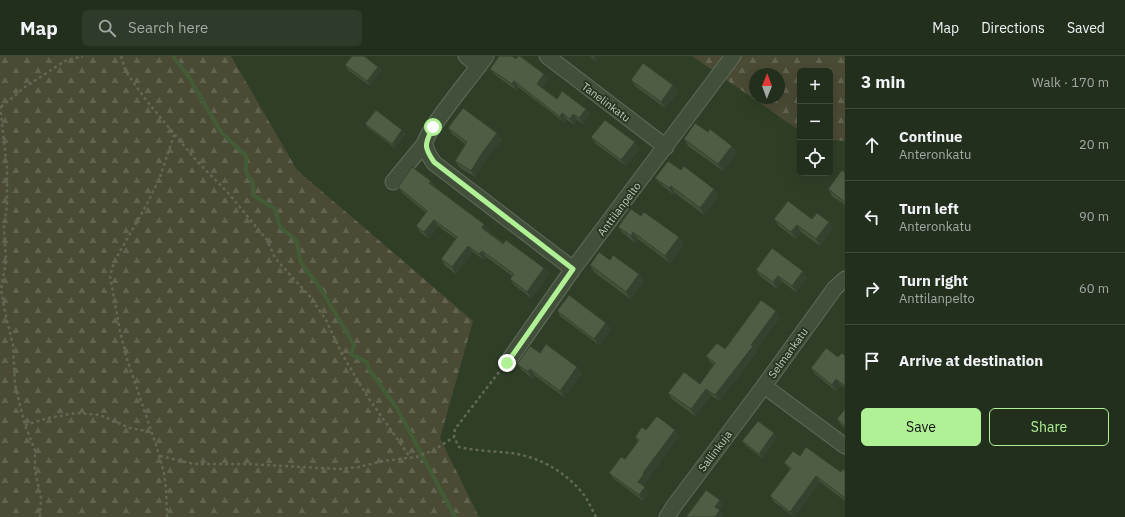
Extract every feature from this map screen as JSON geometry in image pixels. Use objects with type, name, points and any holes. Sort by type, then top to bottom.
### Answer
[{"type":"street","points":[[393,182],[425,143],[433,127],[483,61],[466,56]]},
{"type":"street","name":"Tanelinkatu","points":[[547,56],[666,147]]},
{"type":"street","name":"Anttilanpelto","points":[[507,363],[573,269],[733,56]]},
{"type":"street","points":[[425,143],[428,154],[434,162],[573,269]]},
{"type":"street","name":"Selmankatu","points":[[845,279],[835,288],[764,386],[845,446]]},
{"type":"street","name":"Sallinkuja","points":[[667,517],[764,386]]},
{"type":"path","points":[[40,517],[41,498],[35,470],[34,450],[25,425],[15,385],[13,345],[1,289],[6,261],[4,226],[7,190],[0,107],[25,87],[65,61],[83,56]]},
{"type":"path","points":[[121,56],[126,72],[146,100],[174,134],[229,194],[267,240],[275,258],[311,298],[326,320],[342,354],[367,396],[410,457]]},
{"type":"path","points":[[167,517],[166,489],[160,456],[126,359],[110,276],[114,262],[147,204],[160,177],[174,134]]},
{"type":"path","points":[[507,363],[455,429],[454,437],[459,447],[512,453],[532,457],[548,464],[576,486],[585,497],[596,517]]},
{"type":"path","points":[[25,425],[48,418],[76,413],[100,415],[130,428],[151,432]]},
{"type":"path","points":[[160,456],[194,464],[247,464],[338,469],[359,467],[383,461],[416,457],[434,450],[454,437]]},
{"type":"green space","points":[[0,56],[231,56],[297,170],[473,321],[440,438],[479,517],[0,517]]},
{"type":"green space","points":[[692,56],[845,56],[845,141],[833,140],[833,68],[797,68],[797,129],[761,104],[785,104],[785,68],[749,68],[749,96]]},
{"type":"building","points":[[352,56],[364,56],[378,67],[367,81],[345,65]]},
{"type":"building","points":[[499,56],[512,56],[516,59],[520,56],[544,74],[537,84],[557,99],[562,91],[586,109],[579,118],[573,114],[570,119],[562,113],[560,117],[514,81],[512,84],[490,69]]},
{"type":"building","points":[[643,63],[673,85],[661,102],[631,80]]},
{"type":"building","points":[[463,108],[497,133],[471,171],[455,161],[467,142],[448,128]]},
{"type":"building","points":[[376,110],[402,130],[392,144],[365,124]]},
{"type":"building","points":[[605,120],[635,142],[621,160],[591,137]]},
{"type":"building","points":[[695,123],[708,132],[710,129],[732,146],[718,164],[684,139]]},
{"type":"building","points":[[668,161],[681,170],[684,166],[714,189],[700,208],[671,186],[669,188],[655,178]]},
{"type":"building","points":[[412,167],[431,181],[429,183],[484,224],[482,228],[503,244],[506,240],[544,268],[527,292],[510,279],[514,274],[482,251],[479,254],[468,246],[452,267],[441,259],[457,237],[434,220],[424,232],[416,226],[427,211],[398,187]]},
{"type":"building","points":[[842,170],[845,173],[845,202],[828,189]]},
{"type":"building","points":[[788,201],[812,219],[817,213],[829,222],[816,239],[797,225],[791,232],[774,219]]},
{"type":"building","points":[[631,209],[641,216],[644,212],[679,237],[665,256],[633,232],[631,236],[618,227]]},
{"type":"building","points":[[772,248],[803,271],[792,286],[778,276],[773,282],[756,270]]},
{"type":"building","points":[[599,252],[610,260],[613,255],[639,274],[626,292],[590,265]]},
{"type":"building","points":[[569,295],[606,323],[594,339],[557,311]]},
{"type":"building","points":[[761,300],[776,311],[751,345],[753,346],[715,395],[706,389],[691,409],[668,393],[684,372],[700,384],[715,363],[706,356],[717,343],[725,349]]},
{"type":"building","points":[[546,344],[577,367],[560,391],[530,369],[528,372],[517,364],[530,346],[540,353]]},
{"type":"building","points":[[826,348],[838,357],[842,353],[845,356],[845,386],[836,379],[832,385],[811,368]]},
{"type":"building","points":[[845,409],[845,426],[837,419]]},
{"type":"building","points":[[657,416],[675,430],[638,482],[645,487],[639,495],[609,473],[621,457],[625,459],[639,440],[635,437],[642,427],[646,430]]},
{"type":"building","points":[[758,421],[774,433],[759,454],[742,441]]},
{"type":"building","points":[[806,447],[841,472],[843,469],[845,471],[845,498],[816,476],[790,512],[770,496],[791,468],[784,463],[793,451],[800,456]]},
{"type":"building","points":[[706,490],[720,500],[715,507],[720,510],[715,517],[686,517]]},
{"type":"waterway","points":[[174,56],[187,74],[221,132],[246,156],[246,172],[253,183],[253,195],[275,209],[280,227],[297,241],[300,261],[321,289],[354,345],[351,354],[367,362],[369,369],[398,410],[455,517]]},
{"type":"route","points":[[433,127],[425,143],[428,154],[434,162],[573,269],[507,363]]}]
